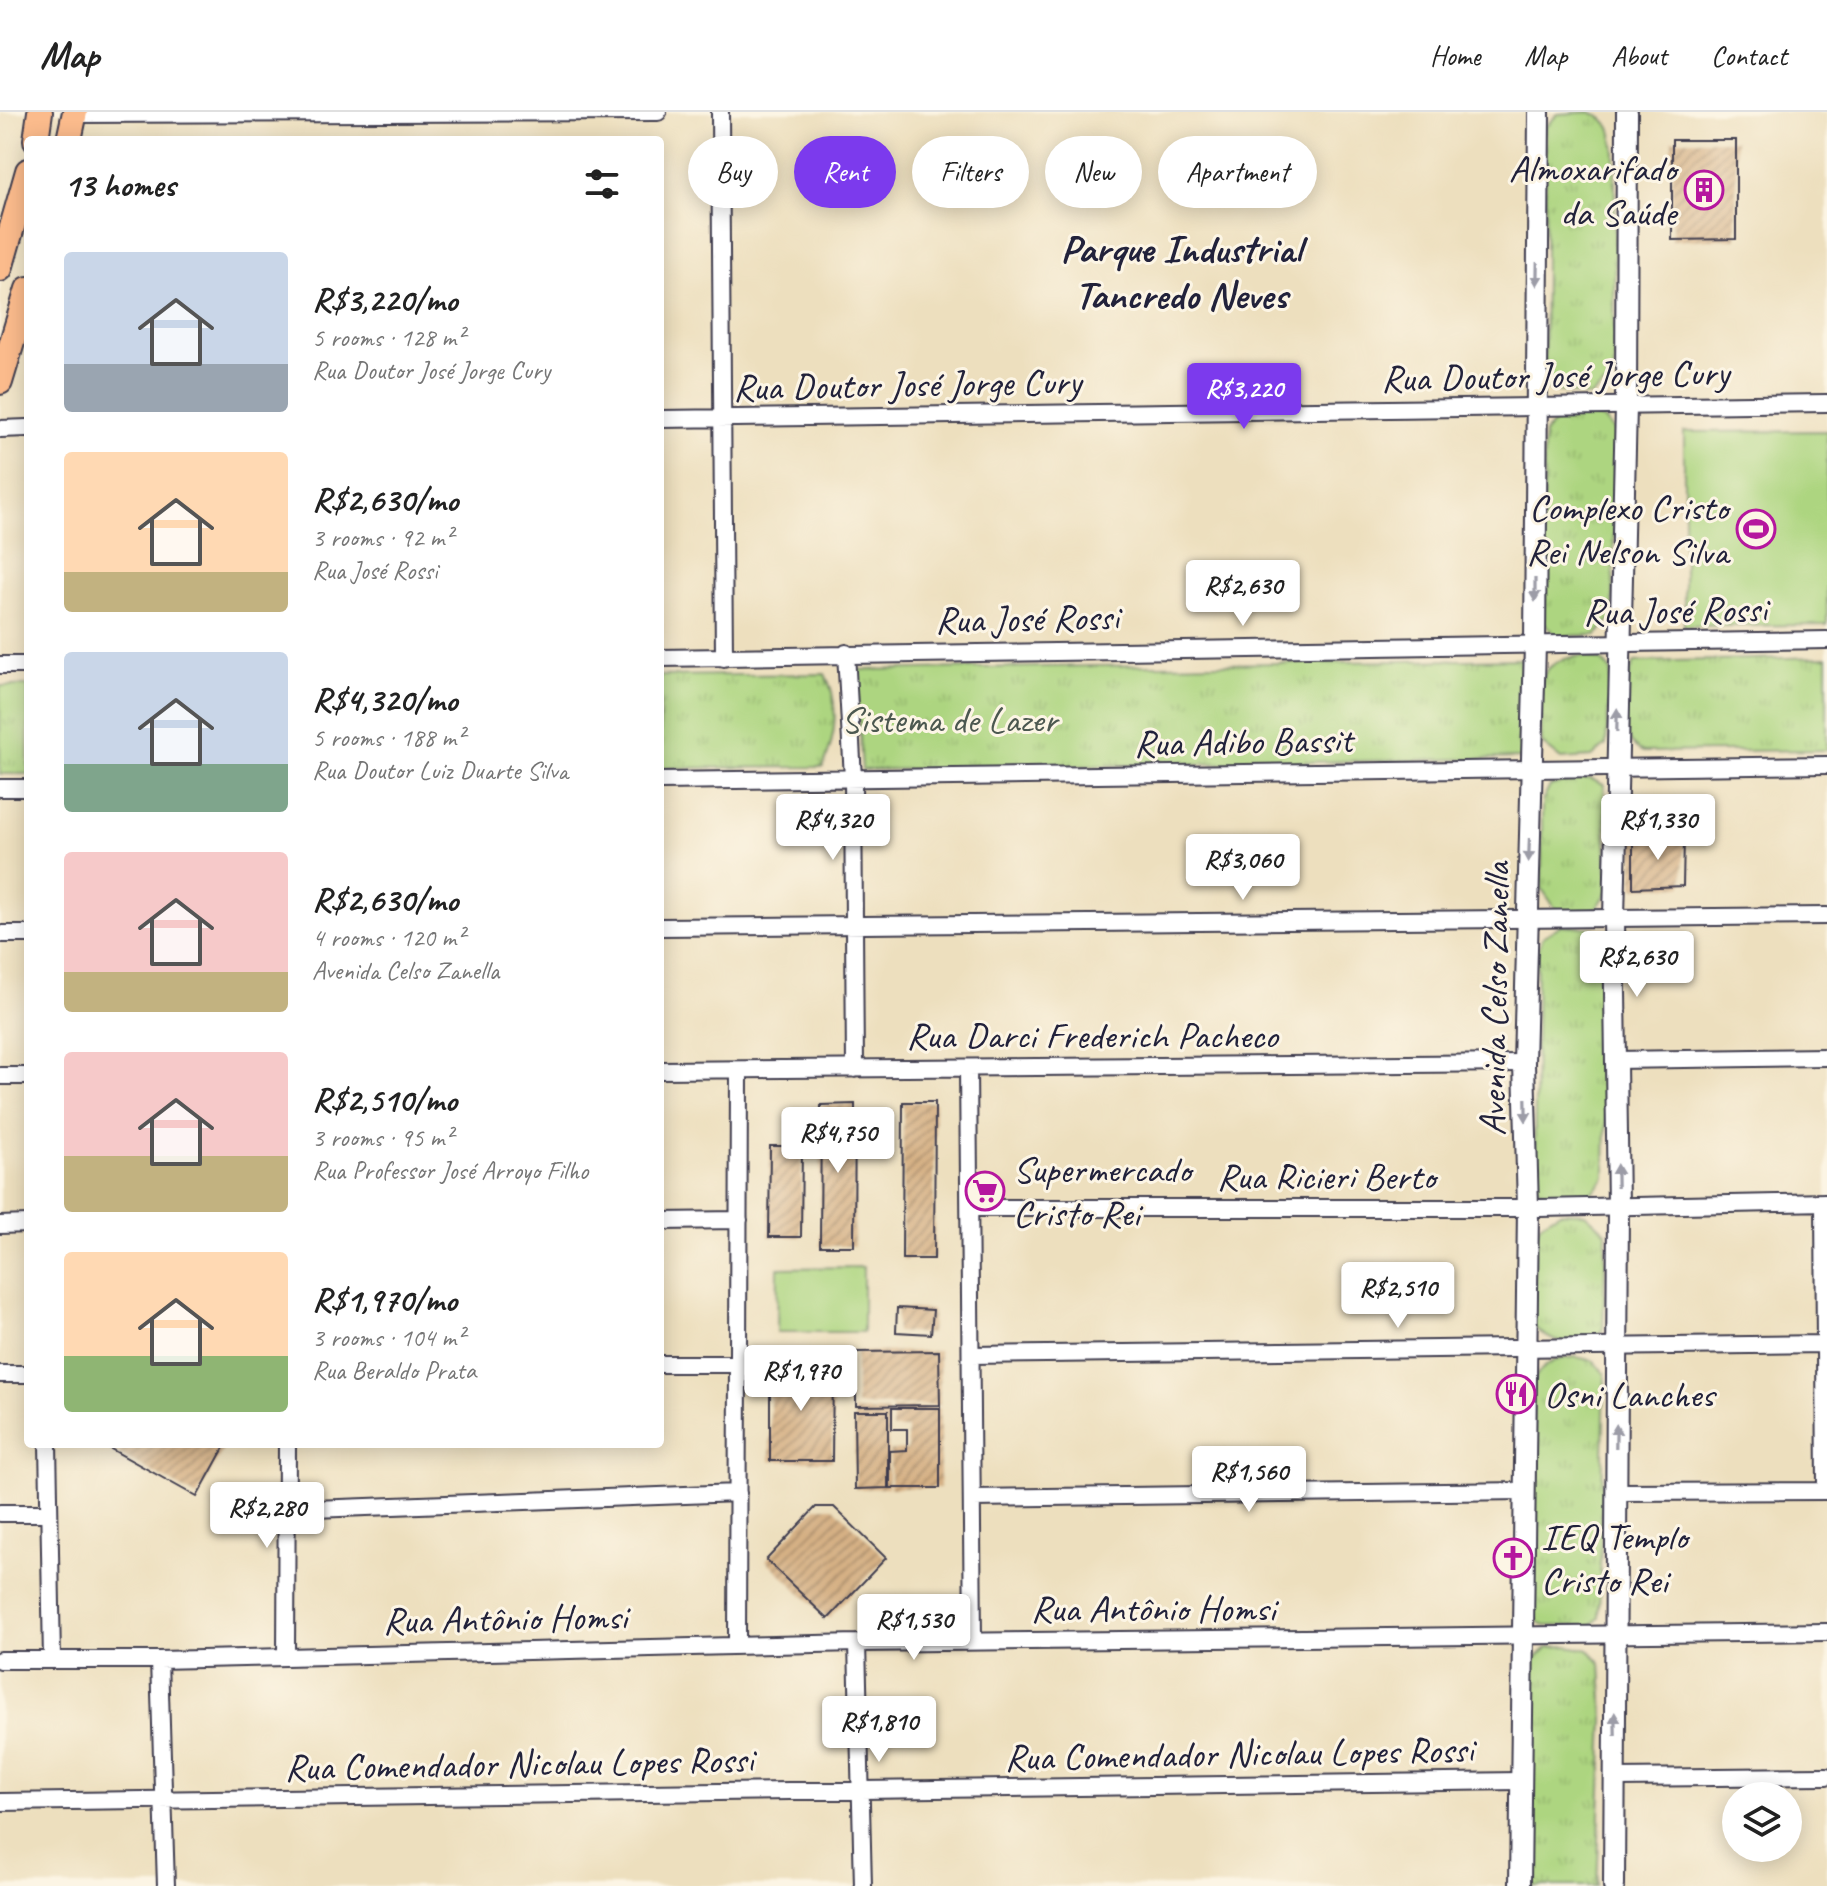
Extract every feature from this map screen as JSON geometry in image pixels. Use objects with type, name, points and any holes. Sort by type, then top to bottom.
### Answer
[{"type":"main road","points":[[37,136],[40,112]]},
{"type":"main road","points":[[70,136],[75,113]]},
{"type":"main road","points":[[0,269],[24,185]]},
{"type":"main road","points":[[0,382],[24,302]]},
{"type":"street","points":[[75,113],[658,112]]},
{"type":"street","points":[[720,112],[724,658]]},
{"type":"street","name":"Avenida Celso Zanella","points":[[1520,1886],[1528,1208],[1524,1063],[1535,644],[1539,112]]},
{"type":"street","points":[[1614,1886],[1618,1207],[1614,918],[1618,643],[1626,406],[1627,112]]},
{"type":"street","name":"Rua Doutor José Jorge Cury","points":[[664,419],[1827,403]]},
{"type":"street","points":[[0,429],[24,428]]},
{"type":"street","name":"Rua José Rossi","points":[[664,658],[1827,640]]},
{"type":"street","points":[[846,653],[853,778],[855,1069]]},
{"type":"street","points":[[0,665],[24,665]]},
{"type":"street","name":"Rua Adibo Bassit","points":[[664,781],[1827,765]]},
{"type":"street","points":[[0,788],[24,788]]},
{"type":"street","points":[[664,927],[1827,916]]},
{"type":"street","points":[[0,934],[24,934]]},
{"type":"street","points":[[1615,1060],[1827,1057]]},
{"type":"street","name":"Rua Darci Frederich Pacheco","points":[[664,1070],[1524,1063]]},
{"type":"street","points":[[968,1068],[973,1641]]},
{"type":"street","points":[[737,1645],[739,1070]]},
{"type":"street","points":[[0,1076],[24,1076]]},
{"type":"street","points":[[1615,1492],[1827,1491],[1826,1202]]},
{"type":"street","name":"Rua Ricieri Berto","points":[[970,1208],[1528,1208],[1826,1202]]},
{"type":"street","points":[[664,1221],[739,1220]]},
{"type":"street","points":[[0,1225],[24,1224]]},
{"type":"street","points":[[971,1355],[1825,1344]]},
{"type":"street","points":[[664,1364],[738,1364]]},
{"type":"street","points":[[0,1374],[24,1374]]},
{"type":"street","points":[[48,1448],[52,1659]]},
{"type":"street","points":[[286,1656],[287,1448]]},
{"type":"street","points":[[972,1498],[1525,1491]]},
{"type":"street","points":[[287,1510],[738,1493]]},
{"type":"street","points":[[0,1513],[49,1513]]},
{"type":"street","name":"Rua Antônio Homsi","points":[[0,1660],[159,1660],[973,1641],[1827,1632]]},
{"type":"street","points":[[857,1643],[863,1886]]},
{"type":"street","points":[[159,1660],[166,1886]]},
{"type":"street","points":[[1616,1778],[1827,1776]]},
{"type":"street","name":"Rua Comendador Nicolau Lopes Rossi","points":[[0,1802],[1520,1781]]},
{"type":"green space","points":[[1590,112],[1607,123],[1615,153],[1614,378],[1590,397],[1544,389],[1546,126],[1558,114]]},
{"type":"green space","points":[[1588,415],[1604,420],[1615,432],[1613,616],[1597,635],[1556,636],[1543,622],[1544,434],[1559,417]]},
{"type":"green space","name":"Complexo Cristo Rei Nelson Silva","points":[[1827,431],[1827,625],[1684,626],[1684,432]]},
{"type":"green space","points":[[1584,656],[1602,661],[1611,671],[1606,745],[1592,757],[1561,759],[1542,744],[1540,685],[1553,665],[1565,659]]},
{"type":"green space","points":[[1827,657],[1827,750],[1643,752],[1628,736],[1625,698],[1635,662]]},
{"type":"green space","name":"Sistema de Lazer","points":[[1526,659],[1526,758],[862,770],[856,670]]},
{"type":"green space","name":"Sistema de Lazer","points":[[825,674],[833,697],[834,720],[831,744],[823,767],[664,768],[664,676]]},
{"type":"green space","points":[[0,686],[24,686],[24,774],[0,774]]},
{"type":"green space","points":[[1579,778],[1604,785],[1608,891],[1597,908],[1581,913],[1556,909],[1542,889],[1542,802],[1550,786]]},
{"type":"green space","points":[[1561,925],[1593,928],[1609,943],[1605,1177],[1590,1193],[1572,1199],[1553,1196],[1534,1185],[1537,953],[1543,937]]},
{"type":"green space","points":[[1560,1212],[1585,1213],[1606,1232],[1603,1329],[1586,1341],[1568,1344],[1551,1339],[1534,1327],[1534,1240],[1540,1224]]},
{"type":"green space","points":[[863,1267],[863,1332],[777,1332],[778,1268]]},
{"type":"green space","points":[[1576,1357],[1594,1361],[1605,1374],[1599,1618],[1590,1626],[1545,1626],[1536,1620],[1532,1608],[1533,1382],[1550,1363]]},
{"type":"green space","points":[[1568,1646],[1589,1650],[1601,1663],[1604,1719],[1597,1886],[1529,1886],[1533,1661],[1548,1647]]},
{"type":"building","name":"Almoxarifado da Saúde","points":[[1672,140],[1736,140],[1736,239],[1672,240]]},
{"type":"building","points":[[1633,837],[1684,837],[1683,886],[1633,888]]},
{"type":"building","points":[[903,1102],[935,1102],[934,1259],[902,1259]]},
{"type":"building","points":[[855,1104],[854,1246],[820,1246],[821,1105]]},
{"type":"building","points":[[770,1146],[802,1146],[801,1237],[769,1237]]},
{"type":"building","points":[[897,1308],[933,1310],[931,1334],[896,1332]]},
{"type":"building","points":[[939,1351],[940,1405],[856,1406],[856,1352]]},
{"type":"building","points":[[770,1365],[833,1365],[832,1461],[770,1461]]},
{"type":"building","points":[[892,1408],[940,1408],[940,1488],[890,1488],[890,1451],[907,1450],[907,1429],[892,1429]]},
{"type":"building","points":[[854,1411],[888,1411],[888,1488],[855,1489]]},
{"type":"building","points":[[109,1448],[224,1448],[197,1497]]},
{"type":"building","points":[[816,1507],[834,1507],[886,1558],[828,1619],[766,1560]]},
{"type":"place","name":"Almoxarifado da Saúde","points":[[1704,190]]},
{"type":"place","name":"Complexo Cristo Rei Nelson Silva","points":[[1756,529]]},
{"type":"place","name":"Supermercado Cristo Rei","points":[[985,1191]]},
{"type":"place","name":"Osni Lanches","points":[[1516,1394]]},
{"type":"place","name":"IEQ Templo Cristo Rei","points":[[1513,1558]]},
{"type":"district","name":"Parque Industrial Tancredo Neves","points":[[1181,271]]}]
